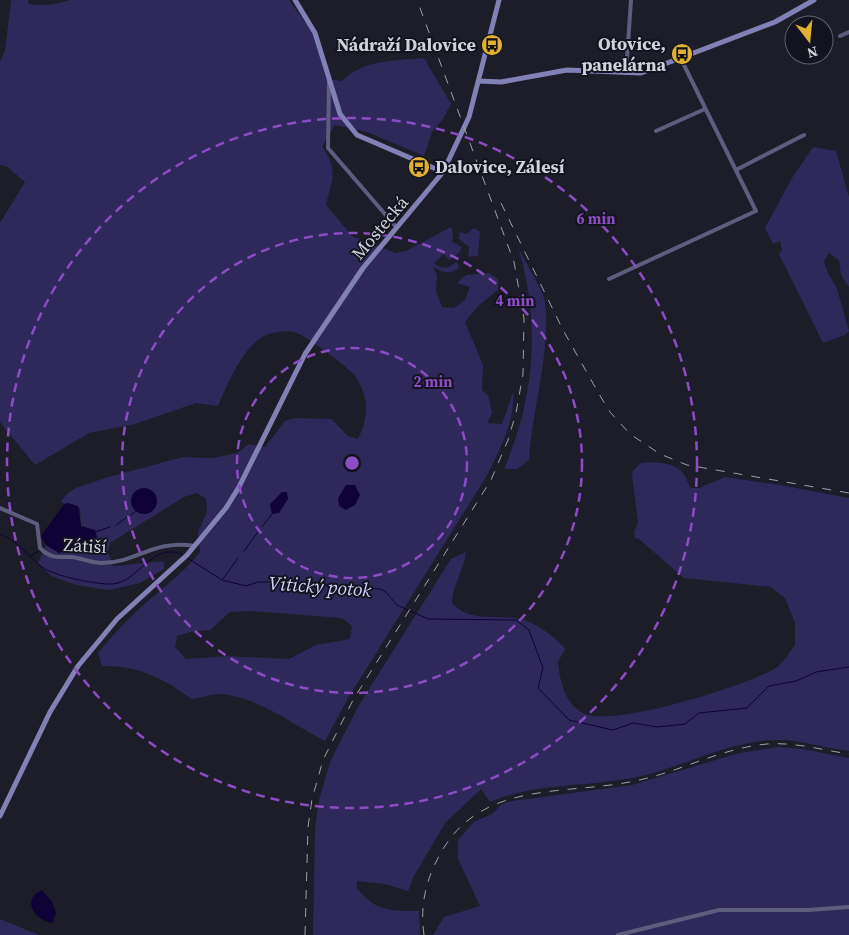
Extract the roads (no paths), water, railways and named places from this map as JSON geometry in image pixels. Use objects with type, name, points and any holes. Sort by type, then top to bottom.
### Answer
[{"type":"street","points":[[295,0],[316,32],[340,114],[358,135],[443,172]]},
{"type":"street","name":"Mostecká","points":[[0,816],[50,712],[78,666],[117,619],[195,546],[226,508],[239,487],[305,354],[363,268],[443,172],[467,121],[479,82],[499,0]]},
{"type":"street","points":[[626,72],[631,0]]},
{"type":"street","points":[[479,82],[501,82],[567,70],[641,73],[775,22],[814,0]]},
{"type":"street","points":[[840,36],[849,32]]},
{"type":"street","points":[[609,279],[756,210],[681,59]]},
{"type":"street","points":[[329,76],[328,148],[397,228]]},
{"type":"street","points":[[656,131],[705,109]]},
{"type":"street","points":[[736,170],[804,135]]},
{"type":"street","name":"Zátiší","points":[[0,508],[37,524],[40,548],[55,558],[72,557],[101,563],[126,558],[168,544],[195,546]]},
{"type":"street","points":[[618,935],[719,910],[808,910],[849,907]]},
{"type":"waterway","points":[[116,525],[136,511]]},
{"type":"waterway","points":[[262,527],[272,514]]},
{"type":"waterway","points":[[95,532],[110,527]]},
{"type":"waterway","points":[[244,551],[258,532]]},
{"type":"waterway","name":"Vitický potok","points":[[0,534],[23,549],[42,567],[65,577],[97,583],[113,584],[123,581],[163,553],[172,552],[183,555]]},
{"type":"waterway","points":[[31,556],[40,550]]},
{"type":"waterway","name":"Vitický potok","points":[[186,557],[222,580],[246,586],[258,582],[283,582],[380,589],[385,591],[397,605],[428,619],[516,620],[529,630],[543,668],[538,688],[569,720],[613,730],[633,723],[657,727],[685,724],[699,713],[747,708],[769,686],[796,681],[816,672],[849,667]]},
{"type":"waterway","points":[[223,579],[238,558]]},
{"type":"railway","points":[[305,935],[308,827],[312,799],[323,760],[353,700],[491,480],[508,440],[516,413],[523,374],[524,318],[514,262],[417,0]]},
{"type":"railway","points":[[501,203],[563,330],[610,412],[630,434],[660,454],[687,465],[849,493]]},
{"type":"railway","points":[[424,935],[423,905],[430,876],[438,858],[455,833],[476,815],[499,803],[552,791],[635,781],[750,746],[788,744],[849,754]]},
{"type":"place","name":"Nádraží Dalovice","points":[[492,45]]},
{"type":"place","name":"Otovice, panelárna","points":[[682,54]]},
{"type":"place","name":"Dalovice, Zálesí","points":[[419,167]]}]
